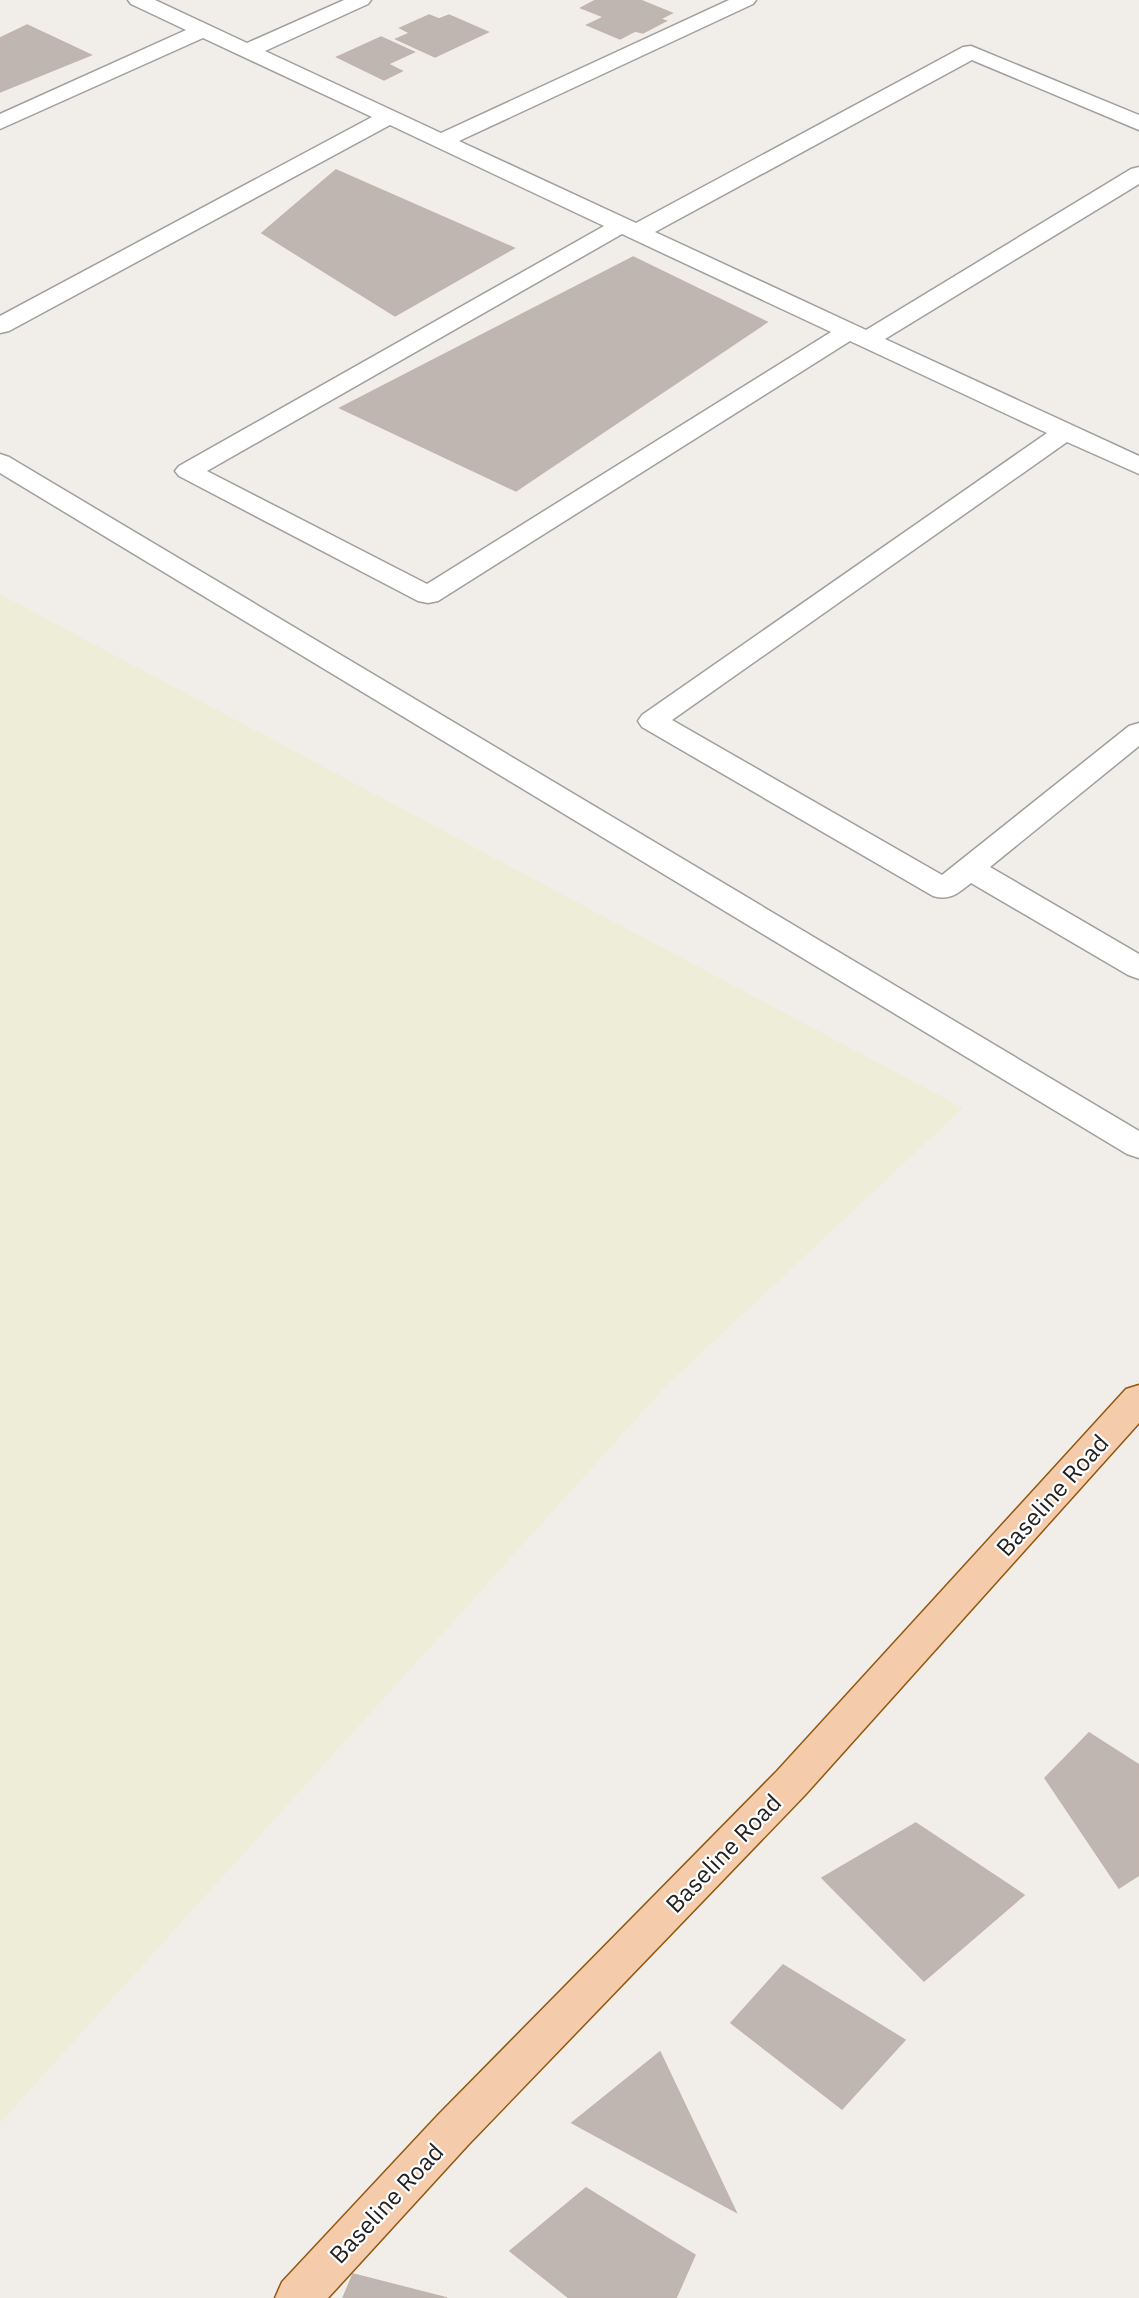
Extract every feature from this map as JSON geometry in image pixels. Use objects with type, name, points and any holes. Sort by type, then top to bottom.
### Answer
[{"type":"main road","name":"Baseline Road","points":[[298,2298],[453,2130],[791,1783],[1139,1399]]},
{"type":"street","points":[[138,0],[1139,466]]},
{"type":"street","points":[[247,51],[361,0]]},
{"type":"street","points":[[442,141],[746,0]]},
{"type":"street","points":[[0,122],[203,30]]},
{"type":"street","points":[[1139,123],[971,51],[630,229],[188,471],[428,595],[859,335],[1139,174]]},
{"type":"street","points":[[0,326],[389,117]]},
{"type":"street","points":[[1065,432],[652,721],[944,889],[1139,732]]},
{"type":"street","points":[[0,462],[1139,1146]]},
{"type":"street","points":[[969,867],[1139,968]]},
{"type":"green space","points":[[0,594],[963,1108],[666,1386],[0,2123]]},
{"type":"building","points":[[596,0],[640,0],[672,13],[660,19],[666,21],[643,33],[635,31],[620,39],[587,25],[604,17],[581,8]]},
{"type":"building","points":[[429,15],[439,19],[449,15],[488,32],[435,57],[396,39],[410,33],[400,28]]},
{"type":"building","points":[[27,25],[91,55],[0,92],[0,38]]},
{"type":"building","points":[[381,37],[414,52],[388,64],[402,71],[384,80],[337,57]]},
{"type":"building","points":[[336,170],[514,248],[395,316],[262,233]]},
{"type":"building","points":[[633,257],[767,322],[516,491],[340,408]]},
{"type":"building","points":[[1089,1733],[1139,1765],[1139,1875],[1119,1888],[1045,1778]]},
{"type":"building","points":[[916,1823],[1024,1895],[924,1981],[822,1878]]},
{"type":"building","points":[[783,1965],[905,2040],[842,2109],[731,2023]]},
{"type":"building","points":[[660,2052],[736,2212],[572,2123]]},
{"type":"building","points":[[586,2188],[695,2255],[676,2298],[569,2298],[510,2251]]},
{"type":"building","points":[[353,2274],[447,2298],[343,2298]]}]
